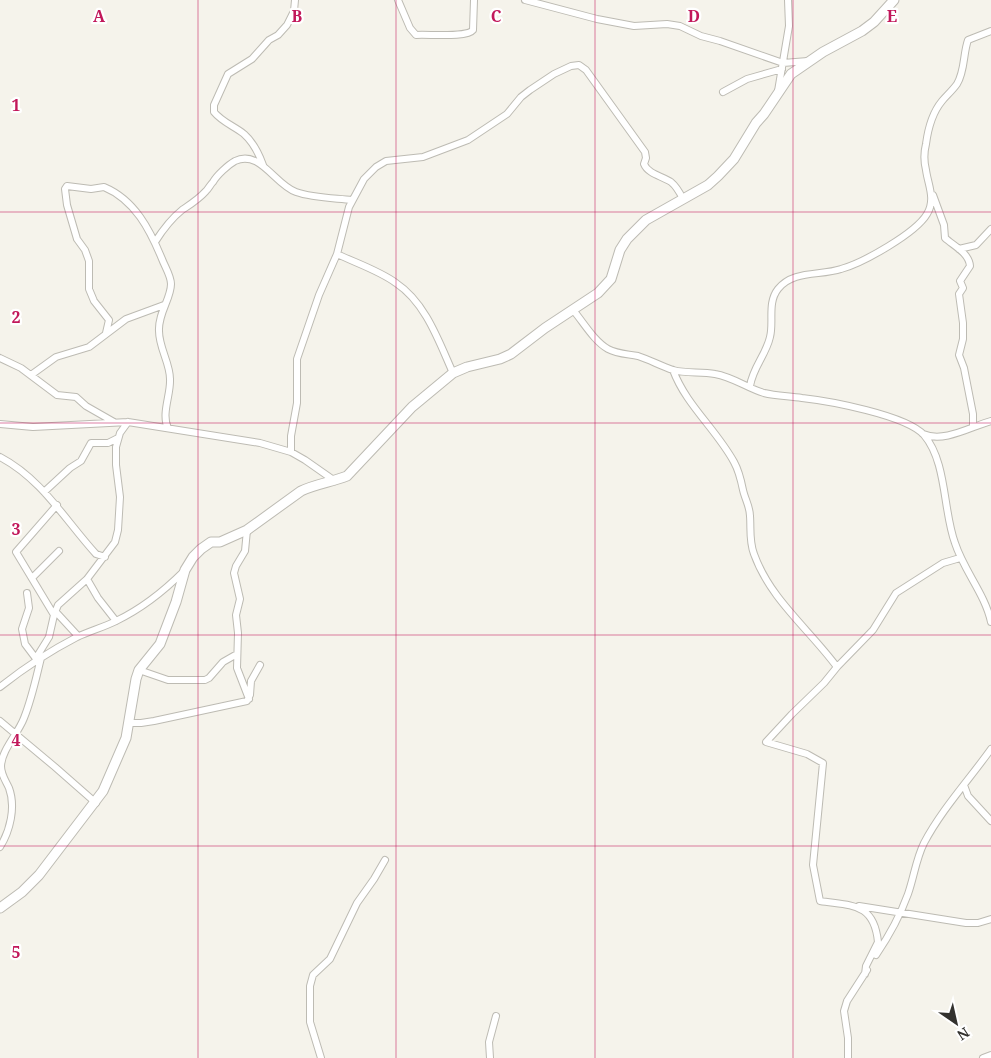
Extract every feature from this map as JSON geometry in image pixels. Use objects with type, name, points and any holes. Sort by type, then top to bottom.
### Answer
[{"type":"street","points":[[263,165],[260,155],[245,135],[221,120],[214,112],[214,105],[228,74],[252,59],[269,40],[287,25],[294,11],[296,0]]},
{"type":"street","points":[[398,0],[410,28],[416,34],[462,35],[473,30],[474,0]]},
{"type":"street","points":[[525,0],[628,25],[667,24],[680,26],[701,36],[782,66]]},
{"type":"street","points":[[778,91],[788,26],[788,0]]},
{"type":"street","points":[[0,687],[38,659],[78,636],[116,621],[156,595],[185,570],[193,557],[206,545],[211,542],[220,542],[247,530],[309,487],[347,476],[412,407],[453,373],[467,367],[500,360],[545,328],[590,300],[611,279],[620,250],[627,239],[638,228],[660,211],[708,185],[734,159],[791,74],[808,61],[862,31],[874,22],[894,0]]},
{"type":"street","points":[[973,427],[973,414],[964,368],[959,355],[963,340],[959,294],[963,288],[960,281],[970,266],[970,261],[945,238],[944,225],[932,194],[926,170],[925,157],[927,136],[934,114],[940,103],[957,84],[968,40],[991,31]]},
{"type":"street","points":[[723,92],[747,79],[782,66],[808,61]]},
{"type":"street","points":[[291,452],[291,436],[297,403],[297,359],[319,295],[338,254],[349,207],[364,179],[376,167],[386,161],[423,157],[460,144],[507,114],[521,97],[554,74],[571,66],[580,65],[586,70],[645,152],[644,164],[647,170],[671,182],[683,199]]},
{"type":"street","points":[[155,242],[181,211],[196,201],[234,161],[243,159],[255,160],[263,165],[282,184],[296,192],[352,200]]},
{"type":"street","points":[[106,332],[109,320],[94,301],[89,289],[89,261],[76,234],[67,205],[65,189],[67,186],[91,189],[104,187],[108,189],[136,211],[155,242],[171,284],[160,319],[159,334],[170,372],[166,421],[168,428]]},
{"type":"street","points":[[750,386],[754,369],[767,347],[770,336],[773,298],[783,284],[797,276],[841,270],[868,258],[920,223],[930,209],[932,194]]},
{"type":"street","points":[[959,249],[976,245],[991,229]]},
{"type":"street","points":[[338,254],[393,280],[412,296],[434,332],[453,373]]},
{"type":"street","points":[[31,375],[56,357],[89,347],[106,332],[132,316],[164,305]]},
{"type":"street","points":[[573,310],[597,340],[610,351],[641,358],[673,370],[718,374],[764,393],[817,400],[872,412],[912,426],[930,437],[944,436],[991,421]]},
{"type":"street","points":[[0,358],[21,368],[57,395],[76,396],[86,406],[114,422]]},
{"type":"street","points":[[673,370],[679,385],[693,407],[710,426],[735,463],[742,480],[750,515],[753,553],[764,577],[784,606],[837,667]]},
{"type":"street","points":[[0,424],[33,427],[128,422],[260,443],[291,452],[306,460],[335,481]]},
{"type":"street","points":[[0,848],[10,827],[12,806],[9,789],[1,768],[6,751],[30,703],[38,659],[49,637],[54,613],[62,600],[87,579],[115,542],[118,530],[120,497],[115,453],[118,438],[128,422]]},
{"type":"street","points":[[923,434],[931,445],[938,464],[950,531],[960,558],[982,597],[991,622]]},
{"type":"street","points":[[44,492],[70,468],[81,461],[91,443],[108,443],[118,438]]},
{"type":"street","points":[[0,456],[18,467],[44,492],[96,554],[105,557]]},
{"type":"street","points":[[56,506],[16,552],[54,613],[78,636]]},
{"type":"street","points":[[247,530],[244,551],[234,573],[240,596],[236,615],[238,633],[237,668],[240,680],[249,698]]},
{"type":"street","points":[[32,578],[60,550]]},
{"type":"street","points":[[960,558],[943,563],[896,593],[878,624],[766,742],[807,754],[823,763],[813,865],[820,901],[966,923],[978,923],[991,919]]},
{"type":"street","points":[[0,908],[32,883],[104,792],[122,750],[139,670],[160,644],[176,602],[185,570]]},
{"type":"street","points":[[87,579],[98,598],[116,621]]},
{"type":"street","points":[[26,593],[29,608],[22,629],[25,644],[38,659]]},
{"type":"street","points":[[139,670],[168,680],[205,680],[223,662],[237,654]]},
{"type":"street","points":[[249,698],[250,681],[260,665]]},
{"type":"street","points":[[129,723],[154,721],[245,701],[249,698]]},
{"type":"street","points":[[0,721],[96,803]]},
{"type":"street","points":[[848,1058],[848,1038],[844,1011],[848,1001],[891,933],[908,894],[916,862],[924,843],[958,792],[991,749]]},
{"type":"street","points":[[964,785],[968,796],[991,821]]},
{"type":"street","points":[[958,792],[968,796]]},
{"type":"street","points":[[321,1058],[310,1022],[310,986],[313,975],[330,959],[357,903],[385,860]]},
{"type":"street","points":[[857,906],[869,916],[878,939],[877,947],[866,966],[865,974]]},
{"type":"street","points":[[490,1058],[489,1042],[496,1016]]},
{"type":"street","points":[[983,1058],[991,1055]]}]
